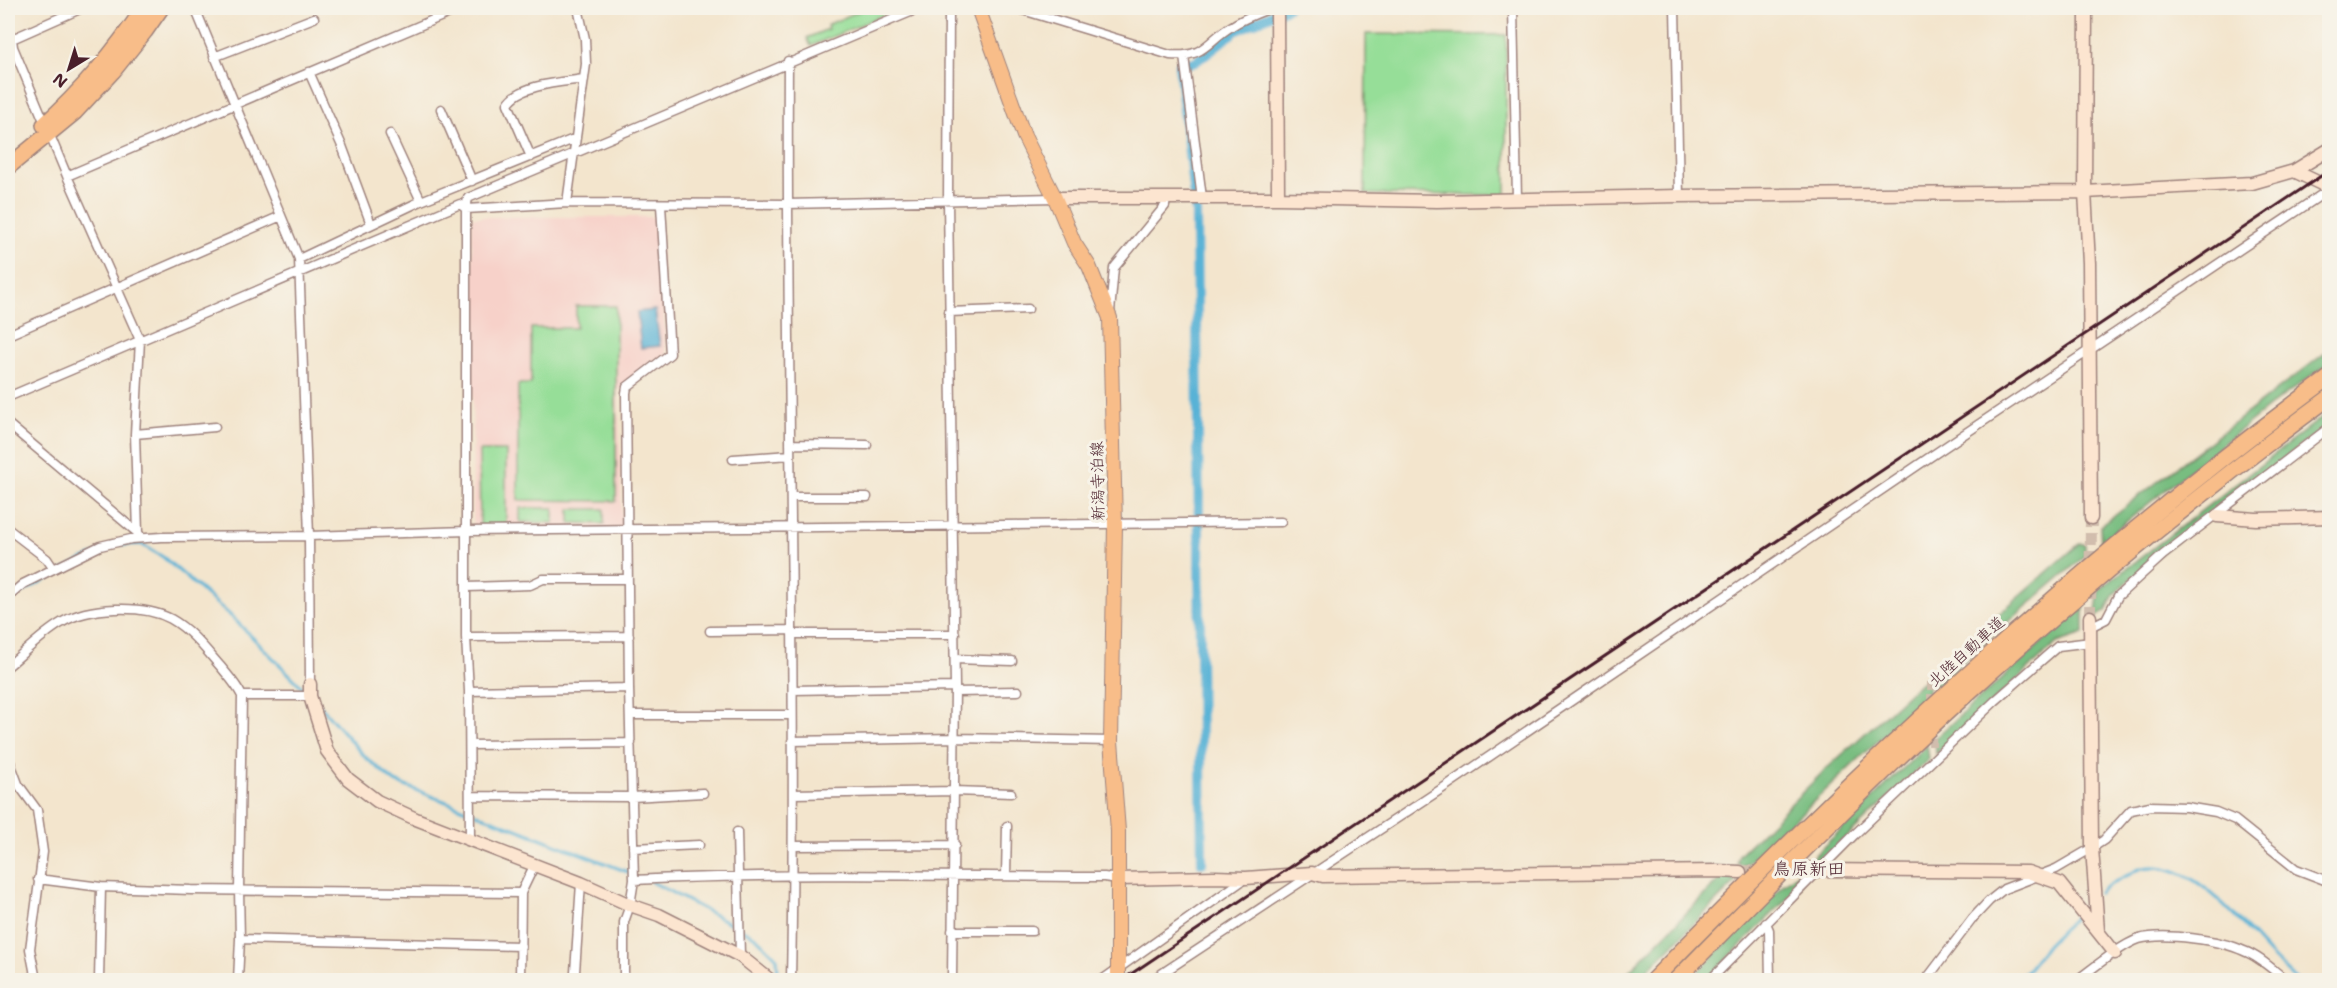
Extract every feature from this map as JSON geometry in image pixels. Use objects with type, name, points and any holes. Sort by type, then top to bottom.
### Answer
[{"type":"highway","points":[[8,167],[74,97],[124,38],[144,8]]},
{"type":"highway","points":[[8,155],[75,112],[113,71],[145,32],[161,8]]},
{"type":"highway","name":"北陸自動車道","points":[[1653,981],[1822,810],[2007,637],[2162,506],[2330,377]]},
{"type":"highway","name":"北陸自動車道","points":[[1676,981],[1888,769],[2013,653],[2163,525],[2330,397]]},
{"type":"main road","name":"新潟寺泊線","points":[[978,8],[1024,136],[1055,198],[1074,243],[1089,266],[1110,318],[1115,525],[1111,741],[1118,831],[1118,975]]},
{"type":"street","points":[[82,8],[10,38],[67,176],[140,340],[135,434],[141,536]]},
{"type":"street","points":[[195,8],[299,259],[309,536],[310,690],[327,751],[348,779],[377,801],[416,819],[470,838],[659,915],[740,956],[770,981]]},
{"type":"street","points":[[67,176],[461,8]]},
{"type":"street","points":[[567,203],[584,79],[585,39],[578,8]]},
{"type":"street","points":[[470,838],[469,691],[466,637],[466,209],[468,198],[788,61],[920,8]]},
{"type":"street","points":[[949,8],[949,312],[955,634],[955,845],[952,875],[952,981]]},
{"type":"street","points":[[1016,8],[1170,55],[1184,56],[1200,52],[1231,26],[1271,8]]},
{"type":"street","points":[[1277,8],[1278,198]]},
{"type":"street","points":[[1513,8],[1517,198]]},
{"type":"street","points":[[1675,8],[1679,196]]},
{"type":"street","points":[[2086,8],[2085,192],[2089,263],[2091,518]]},
{"type":"street","points":[[214,57],[314,18]]},
{"type":"street","points":[[1184,56],[1202,198]]},
{"type":"street","points":[[788,61],[794,846],[791,981]]},
{"type":"street","points":[[309,72],[342,146],[371,224]]},
{"type":"street","points":[[531,157],[508,104],[511,99],[540,85],[584,79]]},
{"type":"street","points":[[441,109],[472,181]]},
{"type":"street","points":[[390,134],[421,201]]},
{"type":"street","points":[[299,259],[421,201],[576,138]]},
{"type":"street","points":[[8,397],[460,204],[466,209],[567,203],[788,204],[1055,198],[1437,201],[1517,198],[2085,192],[2234,186],[2252,183],[2294,171],[2330,149]]},
{"type":"street","points":[[1152,981],[1446,786],[2330,189],[2294,171]]},
{"type":"street","points":[[1110,318],[1114,268],[1165,206],[1166,199]]},
{"type":"street","points":[[624,975],[624,922],[630,905],[634,880],[627,579],[626,393],[627,387],[670,354],[662,205]]},
{"type":"street","points":[[8,335],[281,216]]},
{"type":"street","points":[[949,312],[1028,309]]},
{"type":"street","points":[[8,424],[141,536]]},
{"type":"street","points":[[135,434],[215,427]]},
{"type":"street","points":[[2098,932],[2092,848],[2090,622],[2106,619],[2118,596],[2137,578],[2330,427]]},
{"type":"street","points":[[790,444],[867,445]]},
{"type":"street","points":[[733,459],[790,455]]},
{"type":"street","points":[[791,497],[867,496]]},
{"type":"street","points":[[2217,516],[2256,519],[2330,518]]},
{"type":"street","points":[[8,597],[23,584],[100,546],[141,536],[309,536],[792,526],[1281,522]]},
{"type":"street","points":[[8,529],[46,559],[53,568]]},
{"type":"street","points":[[466,586],[530,585],[543,579],[627,579]]},
{"type":"street","points":[[8,666],[61,622],[89,611],[124,609],[156,613],[181,626],[208,650],[237,685],[242,696],[238,981]]},
{"type":"street","points":[[710,631],[955,634]]},
{"type":"street","points":[[466,637],[629,636]]},
{"type":"street","points":[[1710,981],[1854,835],[1995,701],[2058,646],[2091,642]]},
{"type":"street","points":[[955,659],[1012,661]]},
{"type":"street","points":[[469,691],[629,688]]},
{"type":"street","points":[[242,696],[310,690]]},
{"type":"street","points":[[793,690],[1018,691]]},
{"type":"street","points":[[630,715],[792,715]]},
{"type":"street","points":[[792,741],[955,738],[1111,741]]},
{"type":"street","points":[[470,745],[631,743]]},
{"type":"street","points":[[8,757],[18,784],[37,810],[43,852],[30,949],[36,981]]},
{"type":"street","points":[[793,794],[954,791],[1011,793]]},
{"type":"street","points":[[470,796],[632,797],[702,793]]},
{"type":"street","points":[[1926,981],[1973,918],[1989,901],[2004,889],[2039,876],[2092,848],[2104,840],[2131,810],[2150,806],[2186,807],[2216,812],[2235,820],[2296,869],[2330,882]]},
{"type":"street","points":[[1006,876],[1007,826]]},
{"type":"street","points":[[737,832],[740,956]]},
{"type":"street","points":[[633,848],[699,845]]},
{"type":"street","points":[[794,846],[955,845]]},
{"type":"street","points":[[520,981],[521,893],[534,866]]},
{"type":"street","points":[[1806,868],[2028,872],[2059,883],[2115,953]]},
{"type":"street","points":[[634,880],[952,875],[1246,879],[1312,873],[1323,876],[1716,870],[1740,872]]},
{"type":"street","points":[[38,879],[101,887],[387,893],[521,893]]},
{"type":"street","points":[[1102,981],[1118,975],[1246,879]]},
{"type":"street","points":[[575,972],[581,883]]},
{"type":"street","points":[[99,981],[101,887]]},
{"type":"street","points":[[1766,923],[1769,930],[1770,981]]},
{"type":"street","points":[[952,931],[1032,931]]},
{"type":"street","points":[[2077,981],[2115,953],[2138,940],[2156,938],[2176,938],[2244,950],[2261,960],[2286,981]]},
{"type":"street","points":[[240,939],[521,946]]},
{"type":"shaded area","points":[[472,217],[659,217],[666,354],[618,390],[622,529],[473,529]]},
{"type":"green space","points":[[866,8],[888,8],[890,12],[811,46],[807,38],[828,29],[827,25]]},
{"type":"green space","points":[[1366,34],[1506,35],[1506,195],[1365,194]]},
{"type":"green space","points":[[576,306],[616,306],[616,501],[518,500],[518,384],[531,384],[531,328],[576,328]]},
{"type":"green space","points":[[2329,350],[2329,363],[2272,404],[2101,542],[2100,526]]},
{"type":"green space","points":[[2329,412],[2329,424],[2162,552],[2114,594],[2106,611],[2095,618],[2099,590]]},
{"type":"green space","points":[[479,451],[506,451],[506,526],[480,526]]},
{"type":"green space","points":[[520,508],[554,508],[554,523],[520,522]]},
{"type":"green space","points":[[570,509],[604,509],[604,524],[570,523]]},
{"type":"green space","points":[[2080,543],[2085,545],[2085,556],[1936,687],[1933,675],[1951,656]]},
{"type":"green space","points":[[2084,605],[2084,634],[2057,643],[1936,754],[1935,738]]},
{"type":"green space","points":[[1921,682],[1928,683],[1928,694],[1746,865],[1740,865],[1737,862],[1739,855],[1823,772]]},
{"type":"green space","points":[[1927,745],[1929,759],[1820,863],[1805,865]]},
{"type":"green space","points":[[1799,872],[1802,877],[1799,887],[1706,980],[1690,980],[1785,883]]},
{"type":"green space","points":[[1723,876],[1730,876],[1736,882],[1637,980],[1620,980]]},
{"type":"water","points":[[655,310],[660,346],[641,348],[637,312]]},
{"type":"waterway","points":[[1202,863],[1196,213],[1179,65],[1195,62],[1235,31],[1287,8]]},
{"type":"waterway","points":[[122,545],[141,544],[163,557],[232,617],[305,690]]},
{"type":"waterway","points":[[8,605],[15,596],[82,560],[110,548]]},
{"type":"waterway","points":[[316,701],[365,757],[395,782],[633,874]]},
{"type":"waterway","points":[[2099,893],[2115,881],[2143,868],[2166,868],[2187,876],[2208,890],[2228,908],[2281,966],[2297,980]]},
{"type":"waterway","points":[[652,882],[756,937],[777,958],[778,976],[776,980]]},
{"type":"waterway","points":[[2019,980],[2048,944],[2080,912]]},
{"type":"tunnel","points":[[2090,617],[2091,518]]},
{"type":"tunnel","points":[[1931,682],[1931,707]]},
{"type":"tunnel","points":[[1932,726],[1932,750]]},
{"type":"tunnel","points":[[1740,872],[1806,868]]},
{"type":"railway","points":[[1122,980],[2330,170]]},
{"type":"district","name":"鳥原新田","points":[[1809,869]]}]
